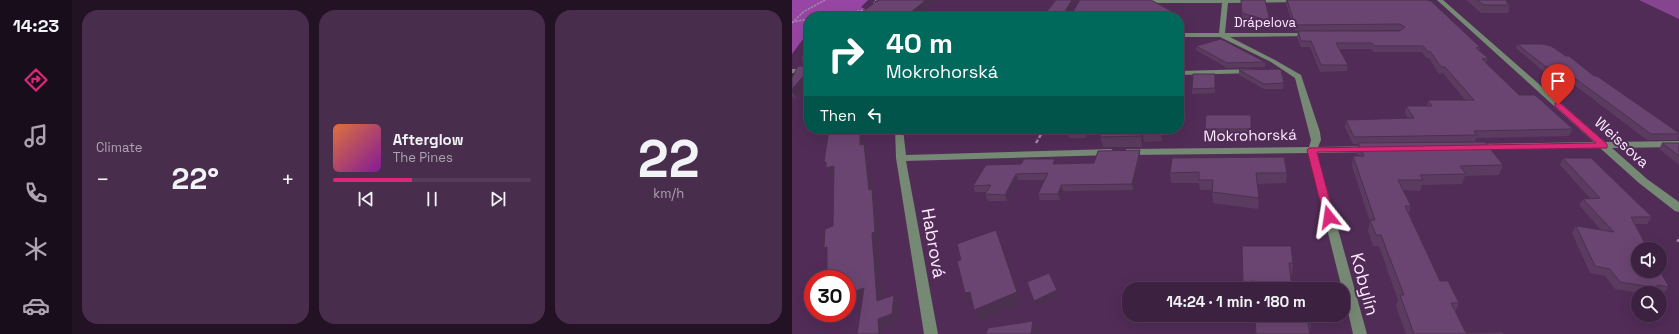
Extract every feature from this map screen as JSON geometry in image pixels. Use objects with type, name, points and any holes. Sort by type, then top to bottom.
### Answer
[{"type":"street","points":[[1133,2],[1304,0]]},
{"type":"street","name":"Weissova","points":[[1440,0],[1643,181],[1679,208]]},
{"type":"street","points":[[1225,1],[1222,35],[1288,70],[1298,77],[1315,132],[1316,140],[1312,150]]},
{"type":"street","name":"Drápelova","points":[[1184,35],[1322,34]]},
{"type":"street","points":[[1184,73],[1288,70]]},
{"type":"street","points":[[792,71],[804,71]]},
{"type":"street","points":[[899,134],[901,158]]},
{"type":"street","points":[[1470,147],[1679,144]]},
{"type":"street","name":"Mokrohorská","points":[[901,158],[1030,153],[1383,149]]},
{"type":"street","name":"Kobylín","points":[[1312,150],[1360,334]]},
{"type":"street","name":"Habrová","points":[[901,158],[928,312],[930,334]]},
{"type":"path","points":[[792,23],[796,17],[808,8],[824,0]]},
{"type":"path","points":[[855,12],[873,8],[871,6],[876,0]]},
{"type":"path","points":[[792,23],[804,20]]},
{"type":"shaded area","points":[[792,0],[868,0],[861,7],[870,12],[804,12],[804,38],[792,54]]},
{"type":"shaded area","points":[[1639,0],[1679,0],[1679,19]]},
{"type":"building","points":[[879,0],[926,0],[911,12],[862,12]]},
{"type":"building","points":[[1056,0],[1072,0],[1065,12],[1046,12]]},
{"type":"building","points":[[1080,0],[1151,0],[1173,12],[1073,12]]},
{"type":"building","points":[[1241,0],[1265,0],[1270,21],[1242,13]]},
{"type":"building","points":[[1287,0],[1431,1],[1480,47],[1476,48],[1488,58],[1482,59],[1519,95],[1535,95],[1573,129],[1474,131],[1477,135],[1354,137],[1346,120],[1414,118],[1406,106],[1432,106],[1428,100],[1474,100],[1445,67],[1441,67],[1430,51],[1428,52],[1423,46],[1375,46],[1372,43],[1336,43],[1348,65],[1321,65],[1311,41],[1301,41],[1298,31],[1400,31],[1405,27],[1400,24],[1295,25]]},
{"type":"building","points":[[1477,0],[1506,0],[1508,2],[1506,2],[1510,5],[1484,5]]},
{"type":"building","points":[[1221,39],[1265,62],[1227,63],[1196,46]]},
{"type":"building","points":[[1517,44],[1542,44],[1551,46],[1566,56],[1569,56],[1594,76],[1597,76],[1679,134],[1651,134],[1558,66],[1546,67]]},
{"type":"building","points":[[804,53],[804,60],[801,59]]},
{"type":"building","points":[[798,66],[804,66],[804,76],[792,89],[792,78]]},
{"type":"building","points":[[1239,70],[1281,70],[1284,83],[1264,84]]},
{"type":"building","points":[[1193,74],[1215,74],[1215,88],[1192,89]]},
{"type":"building","points":[[1206,115],[1251,115],[1251,129],[1205,129]]},
{"type":"building","points":[[828,134],[860,134],[860,145],[864,144],[869,190],[872,189],[875,232],[872,233],[877,301],[894,295],[892,314],[878,319],[879,334],[857,334],[864,288],[856,291],[856,270],[827,270],[827,247],[824,248],[825,229],[833,226],[834,166],[826,168],[826,162],[824,162]]},
{"type":"building","points":[[1101,134],[1141,134],[1141,136],[1100,137]]},
{"type":"building","points":[[1485,142],[1503,165],[1460,166],[1466,174],[1420,175],[1423,180],[1398,180],[1411,206],[1405,206],[1440,281],[1448,281],[1459,303],[1451,303],[1466,333],[1503,332],[1504,334],[1414,334],[1400,295],[1404,295],[1381,235],[1376,235],[1370,220],[1375,220],[1353,156],[1364,156],[1358,143]]},
{"type":"building","points":[[1662,143],[1679,143],[1679,156]]},
{"type":"building","points":[[1140,150],[1132,184],[1061,185],[1058,194],[1038,194],[1048,173],[1016,174],[1005,195],[985,194],[991,185],[973,186],[986,165],[1021,164],[1024,159],[1055,159],[1053,164],[1094,163],[1098,151]]},
{"type":"building","points":[[1284,157],[1287,173],[1256,173],[1259,198],[1212,192],[1213,180],[1199,180],[1199,172],[1170,173],[1172,158]]},
{"type":"building","points":[[1563,158],[1591,158],[1652,217],[1631,217],[1644,242],[1631,242],[1631,278],[1664,278],[1669,287],[1657,285],[1645,286],[1620,282],[1610,269],[1595,266],[1576,226],[1614,232],[1583,199],[1600,198]]},
{"type":"building","points":[[996,230],[1017,292],[974,310],[970,292],[965,293],[957,261],[961,260],[957,244]]},
{"type":"building","points":[[1242,246],[1291,246],[1293,263],[1289,263],[1291,282],[1243,282]]},
{"type":"building","points":[[1049,273],[1057,290],[1034,301],[1027,282]]},
{"type":"building","points":[[1033,321],[1031,334],[986,334],[988,328]]},
{"type":"building","points":[[1255,322],[1311,322],[1308,323],[1310,334],[1256,334]]},
{"type":"route","points":[[1329,217],[1312,150],[1604,146],[1558,105]]}]
